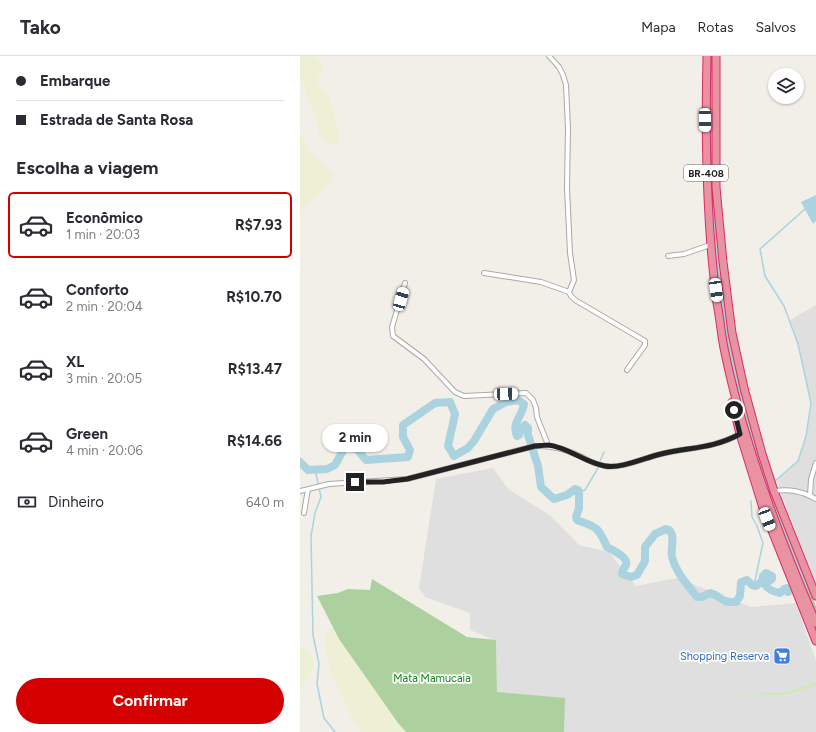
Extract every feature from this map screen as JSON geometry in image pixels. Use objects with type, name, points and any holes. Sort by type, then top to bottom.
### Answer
[{"type":"highway","name":"BR-408","points":[[707,56],[705,120],[706,188],[710,245],[724,348],[757,470],[780,536],[816,623]]},
{"type":"highway","name":"BR-408","points":[[716,56],[716,187],[723,262],[732,333],[744,388],[762,454],[774,490],[816,596]]},
{"type":"highway","points":[[716,290],[714,306],[717,328],[740,434],[763,508],[816,640]]},
{"type":"street","points":[[548,56],[559,67],[566,86],[568,128],[567,188],[570,253],[574,280],[569,292]]},
{"type":"street","points":[[668,256],[684,254],[710,245]]},
{"type":"street","points":[[484,273],[541,282],[569,292],[575,300],[645,341],[645,345],[627,370]]},
{"type":"street","points":[[405,283],[392,327],[393,336],[424,359],[455,392],[459,394],[464,396],[526,394],[533,400],[537,417],[548,445]]},
{"type":"street","points":[[300,491],[322,486],[355,482],[383,482],[407,479],[535,446],[548,445],[595,464],[614,466],[660,454],[716,444],[740,434]]},
{"type":"street","points":[[810,496],[811,479],[816,464]]},
{"type":"street","points":[[304,513],[308,490]]},
{"type":"street","points":[[774,490],[792,490],[816,499]]},
{"type":"shaded area","points":[[816,305],[816,585],[776,480],[798,461],[806,436],[811,403],[798,344],[790,320]]},
{"type":"shaded area","points":[[493,468],[508,489],[551,516],[579,545],[609,552],[636,586],[677,578],[751,607],[796,603],[816,661],[816,732],[560,732],[497,692],[496,641],[470,630],[470,613],[425,597],[419,588],[436,479]]},
{"type":"green space","points":[[300,56],[315,56],[324,68],[316,80],[328,97],[333,110],[339,135],[339,142],[335,145],[326,143],[319,134],[317,121],[305,90],[300,82]]},
{"type":"green space","points":[[711,56],[715,56],[713,118],[714,207],[721,287],[730,340],[741,392],[756,447],[816,606],[816,618],[763,480],[745,424],[726,340],[717,284],[711,222],[709,151]]},
{"type":"green space","points":[[300,131],[309,151],[334,175],[333,181],[303,207],[300,212]]},
{"type":"green space","name":"Mata Mamucaia","points":[[372,579],[467,637],[496,640],[497,692],[565,698],[564,732],[406,732],[398,723],[339,639],[317,596],[338,593],[348,589],[370,590]]},
{"type":"green space","points":[[333,628],[339,639],[398,723],[406,732],[361,732],[350,715],[329,668],[325,641],[326,633]]},
{"type":"green space","points":[[300,645],[313,659],[314,666],[300,693]]},
{"type":"green space","points":[[816,682],[816,685],[789,694],[723,694],[782,693]]},
{"type":"water","points":[[816,195],[816,221],[813,224],[801,202]]},
{"type":"waterway","points":[[713,80],[712,185],[714,220],[720,289],[732,359],[743,408],[759,459],[807,588]]},
{"type":"waterway","points":[[776,480],[798,461],[806,436],[811,403],[798,344],[784,306],[765,276],[760,249],[805,209]]},
{"type":"waterway","points":[[300,462],[308,470],[327,469],[335,465],[345,447],[357,449],[366,460],[408,457],[410,450],[403,437],[403,425],[435,403],[450,402],[455,414],[448,446],[454,456],[468,448],[474,441],[493,409],[506,402],[518,400],[524,404],[515,427],[517,436],[525,425],[528,428],[528,435],[538,466],[541,487],[554,499],[567,495],[575,489],[578,490],[579,508],[576,517],[577,520],[593,526],[599,532],[607,547],[620,554],[625,559],[626,565],[622,574],[631,577],[637,575],[645,561],[645,547],[655,534],[666,529],[669,530],[672,535],[672,557],[676,568],[697,597],[702,597],[710,593],[724,600],[736,602],[740,596],[741,582],[747,580],[752,585],[756,586],[762,581],[763,576],[766,573],[772,576],[772,579],[765,584],[767,588],[780,593],[787,588],[788,592]]},
{"type":"waterway","points":[[600,461],[604,452]]},
{"type":"waterway","points":[[579,492],[585,490],[598,468]]},
{"type":"waterway","points":[[315,469],[321,497],[315,513],[311,536],[313,635],[319,664],[317,684],[324,718],[335,732]]},
{"type":"waterway","points":[[751,501],[752,517],[763,543],[754,585]]},
{"type":"place","name":"Shopping Reserva","points":[[782,656]]},
{"type":"route","points":[[355,482],[383,482],[407,479],[535,446],[548,445],[579,456],[595,464],[609,467],[625,464],[660,454],[716,444],[731,439],[740,434],[734,410]]}]
